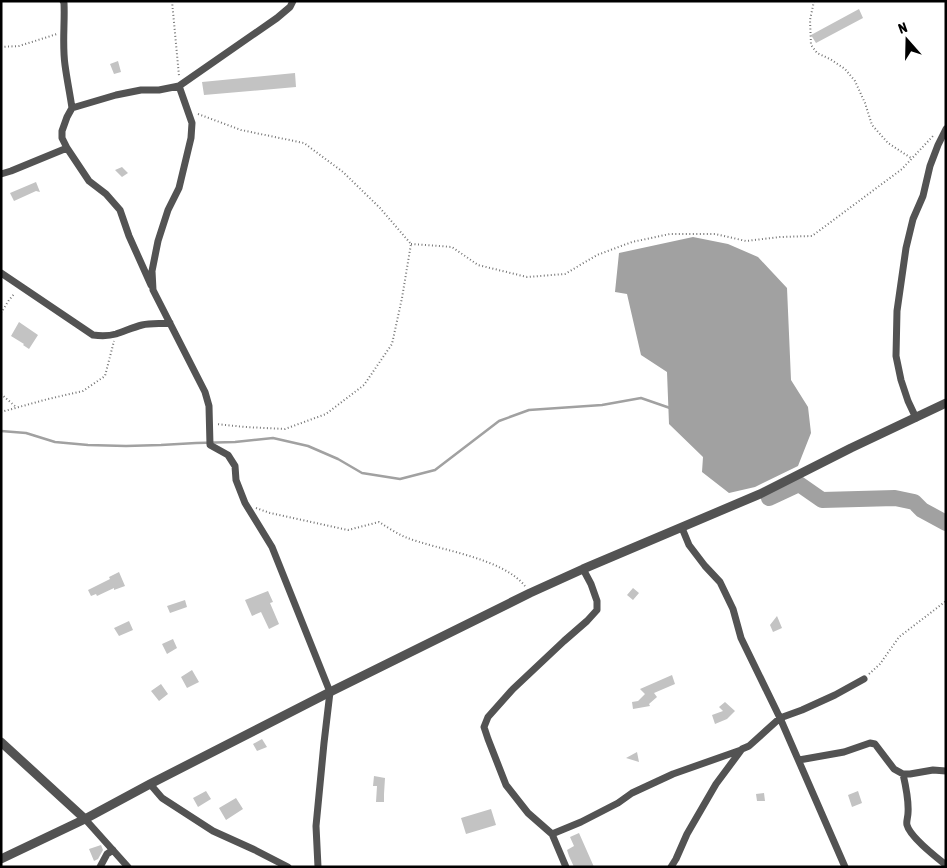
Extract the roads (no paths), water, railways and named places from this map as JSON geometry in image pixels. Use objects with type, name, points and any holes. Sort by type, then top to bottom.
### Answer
[{"type":"street","points":[[63,1],[65,66],[72,108],[62,131],[62,138],[89,181],[106,194],[120,210],[129,236],[153,290],[204,392],[209,406],[210,445],[228,455],[235,466],[236,480],[245,503],[272,547],[330,692],[316,826],[318,867]]},
{"type":"street","points":[[72,108],[116,95],[180,86],[277,18],[290,7],[293,1]]},
{"type":"street","points":[[153,290],[152,271],[158,241],[168,210],[179,188],[191,138],[192,123],[180,86]]},
{"type":"street","points":[[916,418],[901,380],[896,356],[896,311],[906,248],[913,219],[923,196],[930,166],[942,130]]},
{"type":"street","points":[[1,174],[67,148]]},
{"type":"street","points":[[1,273],[93,335],[105,336],[140,325],[170,323]]},
{"type":"street","points":[[1,859],[84,819],[330,692],[530,593],[760,494],[946,403]]},
{"type":"street","points":[[682,528],[689,545],[720,582],[733,609],[741,638],[780,718],[846,867]]},
{"type":"street","points":[[566,867],[552,834],[528,813],[506,785],[484,727],[488,717],[513,689],[587,622],[597,610],[597,601],[591,584],[583,570]]},
{"type":"street","points":[[552,834],[581,822],[618,803],[632,793],[673,774],[749,746],[780,718],[802,710],[864,679]]},
{"type":"street","points":[[1,742],[84,819],[128,867]]},
{"type":"street","points":[[799,760],[844,752],[870,743],[875,744],[894,768],[903,774],[934,770],[946,772]]},
{"type":"street","points":[[671,867],[687,834],[716,784],[742,749]]},
{"type":"street","points":[[903,774],[907,793],[907,825],[912,834],[925,848],[946,866]]},
{"type":"street","points":[[150,784],[162,798],[213,830],[288,867]]},
{"type":"street","points":[[100,867],[108,854],[113,850]]},
{"type":"waterway","points":[[1,431],[26,433],[55,442],[126,446],[235,442],[273,438],[308,446],[338,459],[362,473],[400,479],[435,470],[499,421],[529,410],[602,405],[641,398],[670,408]]},
{"type":"waterway","points":[[769,498],[799,484],[822,500],[895,498],[914,502],[922,510],[946,523]]}]
